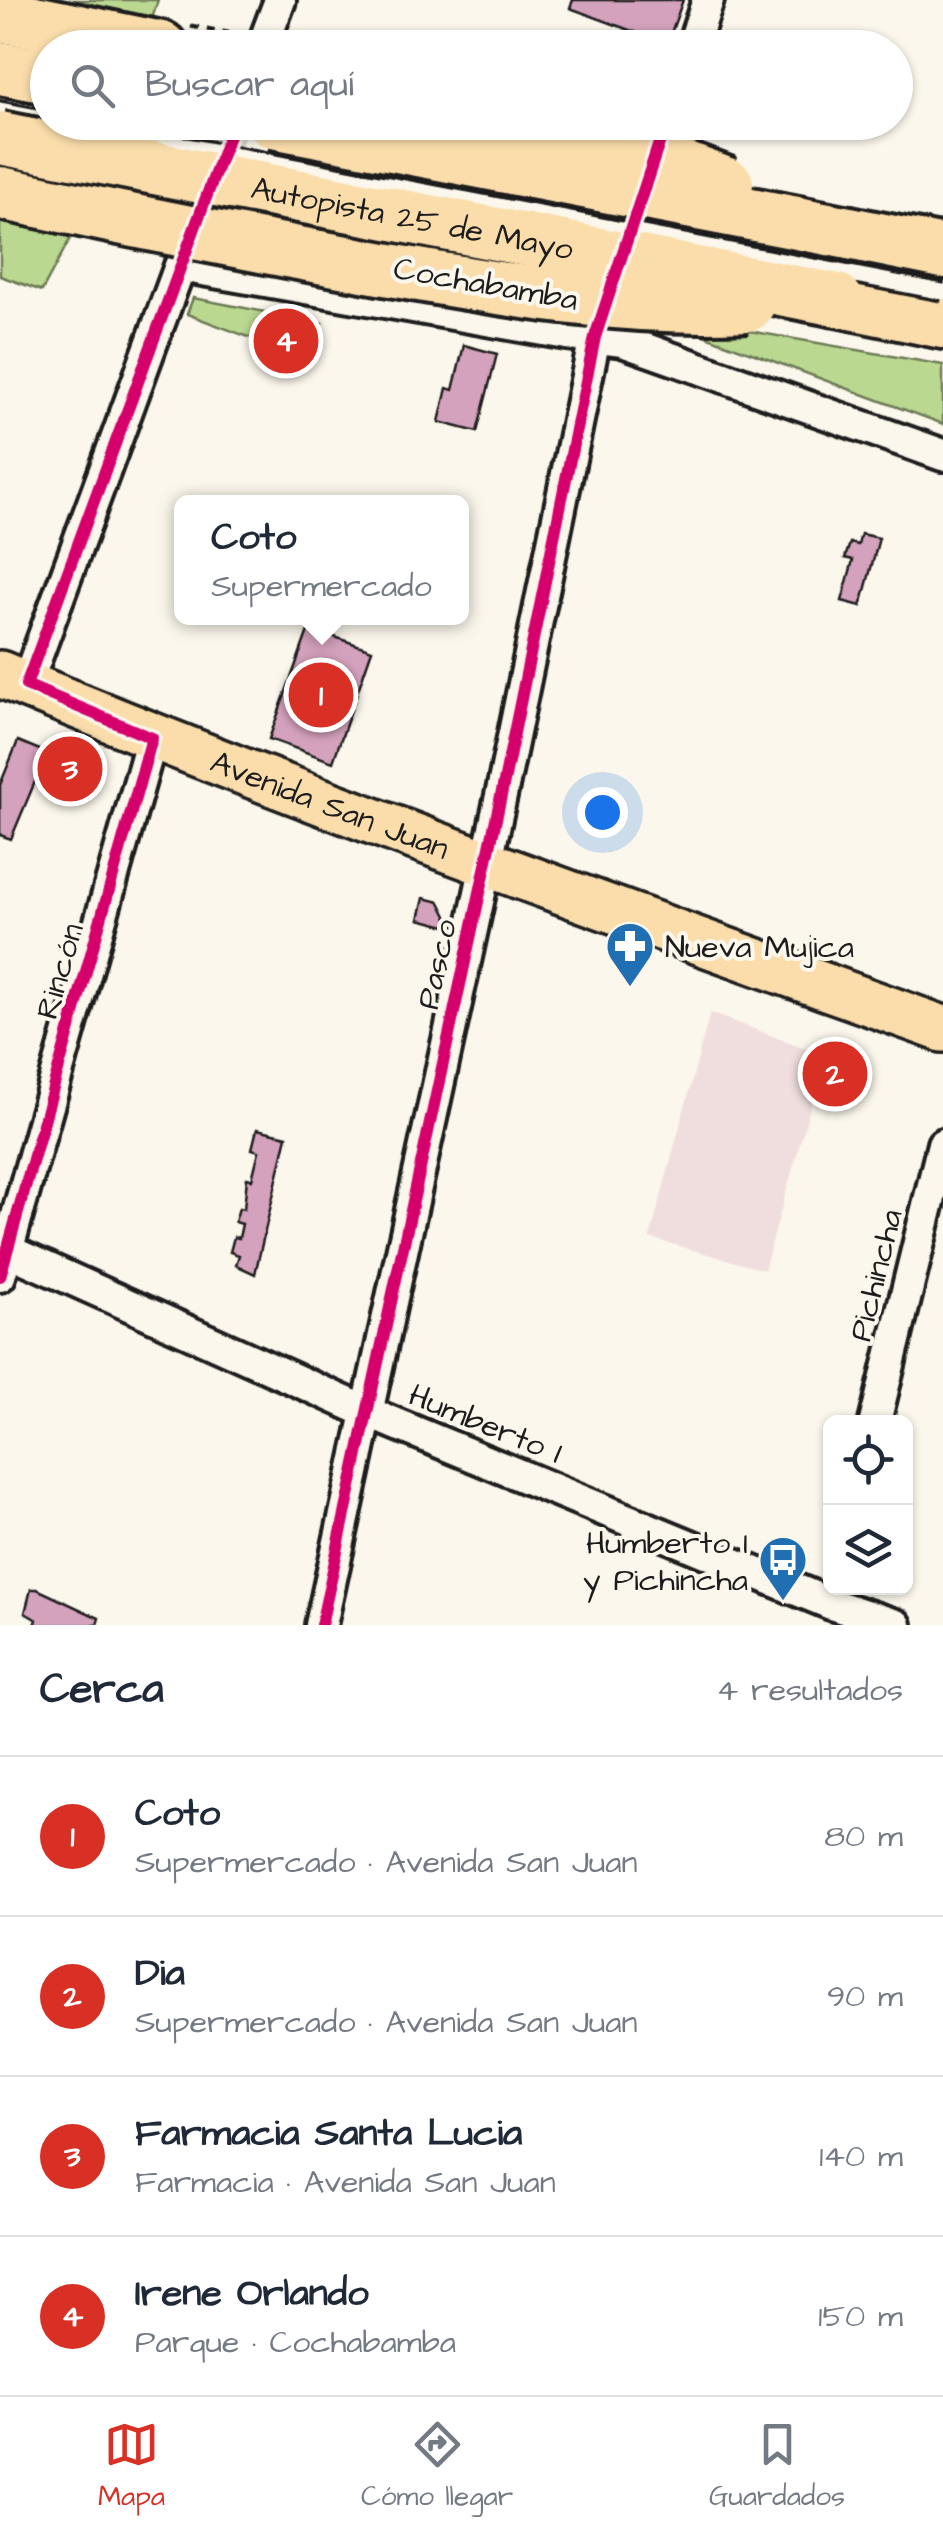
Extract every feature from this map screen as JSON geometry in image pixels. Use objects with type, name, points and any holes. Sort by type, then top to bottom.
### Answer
[{"type":"highway","points":[[0,15],[119,30]]},
{"type":"highway","points":[[0,68],[30,74]]},
{"type":"highway","name":"Autopista 25 de Mayo","points":[[0,138],[837,300],[936,287]]},
{"type":"highway","name":"Autopista 25 de Mayo","points":[[366,140],[849,233],[936,287]]},
{"type":"highway","points":[[591,140],[639,152],[849,233]]},
{"type":"highway","points":[[0,193],[439,279],[616,304],[661,308],[837,300]]},
{"type":"main road","name":"Avenida San Juan","points":[[13,680],[152,738],[486,864],[943,1029]]},
{"type":"street","points":[[268,30],[280,0]]},
{"type":"street","points":[[698,30],[708,0]]},
{"type":"street","name":"Cochabamba","points":[[13,680],[180,266],[598,326],[623,340],[943,455]]},
{"type":"street","name":"Pasco","points":[[321,1625],[598,326]]},
{"type":"street","name":"Rincón","points":[[3,1258],[152,738]]},
{"type":"street","name":"Pichincha","points":[[877,1415],[943,1144]]},
{"type":"street","name":"Humberto I","points":[[3,1258],[830,1605],[896,1625]]},
{"type":"lane","points":[[0,110],[30,116]]},
{"type":"lane","points":[[158,140],[936,287]]},
{"type":"shaded area","points":[[710,1013],[825,1055],[764,1270],[650,1238]]},
{"type":"green space","points":[[56,0],[158,0],[152,19]]},
{"type":"green space","points":[[0,222],[71,237],[42,291],[0,276]]},
{"type":"green space","points":[[193,298],[322,323],[307,359],[187,314]]},
{"type":"green space","points":[[641,312],[943,365],[943,424]]},
{"type":"building","points":[[573,0],[683,0],[672,30],[629,30],[570,8]]},
{"type":"building","points":[[464,345],[497,354],[477,432],[439,422],[447,388],[453,390]]},
{"type":"building","points":[[861,534],[879,538],[861,606],[842,601],[853,560],[845,558],[850,543],[858,545]]},
{"type":"building","points":[[309,628],[372,650],[333,762],[269,739]]},
{"type":"building","points":[[18,741],[47,753],[11,839],[0,835],[0,785]]},
{"type":"building","points":[[424,898],[440,902],[448,918],[446,926],[419,919]]},
{"type":"building","points":[[840,1043],[861,1052],[856,1065],[835,1056]]},
{"type":"building","points":[[257,1129],[287,1136],[255,1274],[236,1265],[239,1255],[230,1252],[234,1237],[239,1238],[242,1224],[235,1222],[239,1208],[244,1209],[247,1178],[252,1179],[259,1151],[252,1149]]},
{"type":"building","points":[[31,1589],[99,1618],[97,1625],[35,1625],[37,1620],[25,1613]]},
{"type":"tunnel","points":[[187,244],[227,140]]},
{"type":"cycle path","points":[[0,1276],[152,738],[26,685],[227,140]]},
{"type":"cycle path","points":[[321,1625],[504,782],[595,337],[660,140]]},
{"type":"place","name":"Irene Orlando","points":[[286,341]]},
{"type":"place","name":"Coto","points":[[321,695]]},
{"type":"place","name":"Farmacia Santa Lucia","points":[[70,769]]},
{"type":"place","name":"Nueva Mujica","points":[[630,988]]},
{"type":"place","name":"Dia","points":[[835,1074]]},
{"type":"place","name":"Humberto I y Pichincha","points":[[783,1602]]}]
